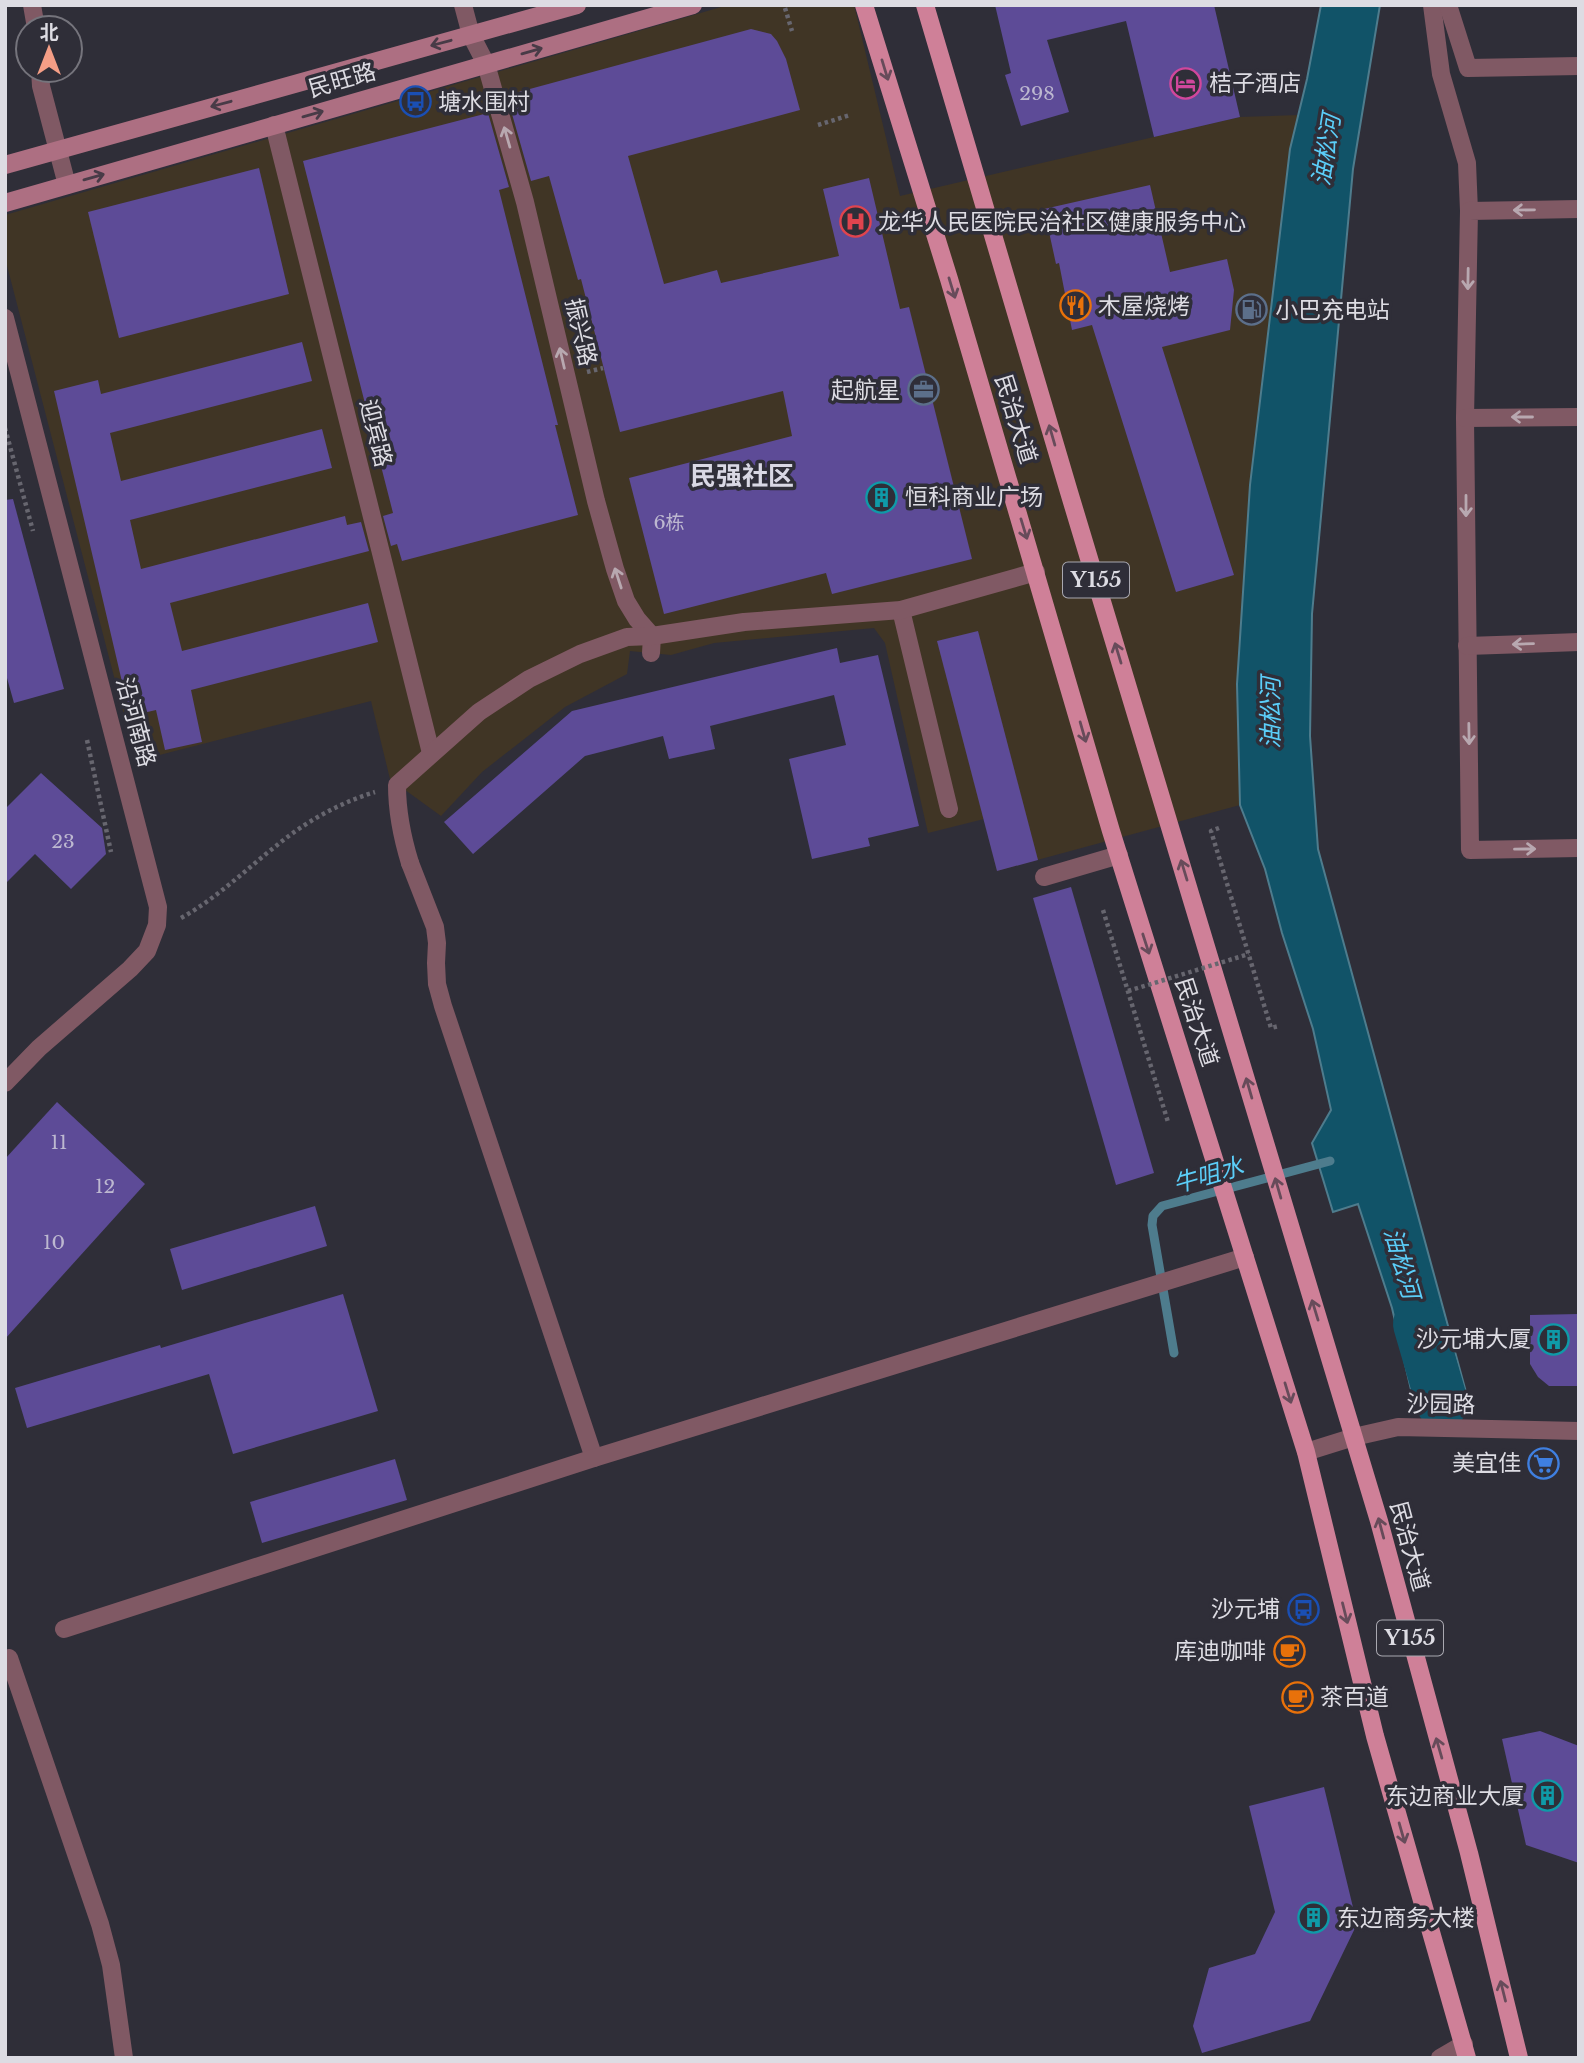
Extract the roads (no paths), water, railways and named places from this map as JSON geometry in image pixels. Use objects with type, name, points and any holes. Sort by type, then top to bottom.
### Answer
[{"type":"main road","name":"民旺路","points":[[5,165],[577,5]]},
{"type":"main road","name":"民旺路","points":[[5,202],[693,5]]},
{"type":"main road","name":"民治大道","points":[[864,5],[1037,572],[1119,855],[1306,1452],[1375,1736],[1465,2051]]},
{"type":"main road","name":"民治大道","points":[[925,5],[1354,1437],[1469,1853],[1519,2058]]},
{"type":"street","name":"振兴路","points":[[463,5],[471,35],[486,64],[525,202],[615,569],[626,601],[652,644]]},
{"type":"street","points":[[1432,5],[1441,74],[1467,163],[1469,211],[1465,418],[1470,850],[1579,848]]},
{"type":"street","points":[[1448,5],[1468,68],[1579,66]]},
{"type":"street","points":[[41,84],[67,185]]},
{"type":"street","name":"迎宾路","points":[[274,125],[431,753]]},
{"type":"street","points":[[1469,211],[1579,209]]},
{"type":"street","name":"沿河南路","points":[[5,318],[158,907],[157,925],[147,951],[130,969],[38,1048],[5,1083]]},
{"type":"street","points":[[1465,418],[1579,417]]},
{"type":"street","points":[[594,1458],[443,1006],[437,984],[435,927],[401,835],[397,785],[479,712],[529,679],[580,654],[627,637],[652,644],[744,622],[901,610],[1037,572]]},
{"type":"street","points":[[901,610],[949,809]]},
{"type":"street","points":[[1467,646],[1579,642]]},
{"type":"street","points":[[1044,877],[1119,855]]},
{"type":"street","points":[[64,1629],[594,1458],[1245,1257]]},
{"type":"street","name":"沙园路","points":[[1306,1452],[1384,1429],[1418,1426],[1579,1431]]},
{"type":"street","points":[[9,1658],[100,1924],[111,1965],[124,2058]]},
{"type":"street","points":[[1440,2058],[1465,2051]]},
{"type":"water","points":[[1321,5],[1380,5],[1353,169],[1312,614],[1310,736],[1318,849],[1466,1392],[1412,1394],[1392,1308],[1358,1204],[1333,1212],[1312,1143],[1331,1110],[1313,1029],[1282,933],[1265,869],[1240,805],[1237,684],[1250,485],[1290,149]]},
{"type":"waterway","name":"牛咀水","points":[[1174,1353],[1152,1225],[1153,1216],[1162,1206],[1330,1161]]},
{"type":"waterway","name":"油松河","points":[[1419,1324],[1442,1403]]},
{"type":"place","name":"桔子酒店","points":[[1186,83]]},
{"type":"place","name":"塘水围村","points":[[415,102]]},
{"type":"place","name":"龙华人民医院民治社区健康服务中心","points":[[855,222]]},
{"type":"place","name":"木屋烧烤","points":[[1075,306]]},
{"type":"place","name":"小巴充电站","points":[[1252,310]]},
{"type":"place","name":"起航星","points":[[923,390]]},
{"type":"place","name":"恒科商业广场","points":[[882,497]]},
{"type":"place","name":"沙元埔大厦","points":[[1554,1339]]},
{"type":"place","name":"美宜佳","points":[[1544,1463]]},
{"type":"place","name":"沙元埔","points":[[1303,1609]]},
{"type":"place","name":"库迪咖啡","points":[[1289,1651]]},
{"type":"place","name":"茶百道","points":[[1297,1697]]},
{"type":"place","name":"东边商业大厦","points":[[1547,1796]]},
{"type":"place","name":"东边商务大楼","points":[[1314,1918]]},
{"type":"district","name":"民强社区","points":[[742,476]]}]
